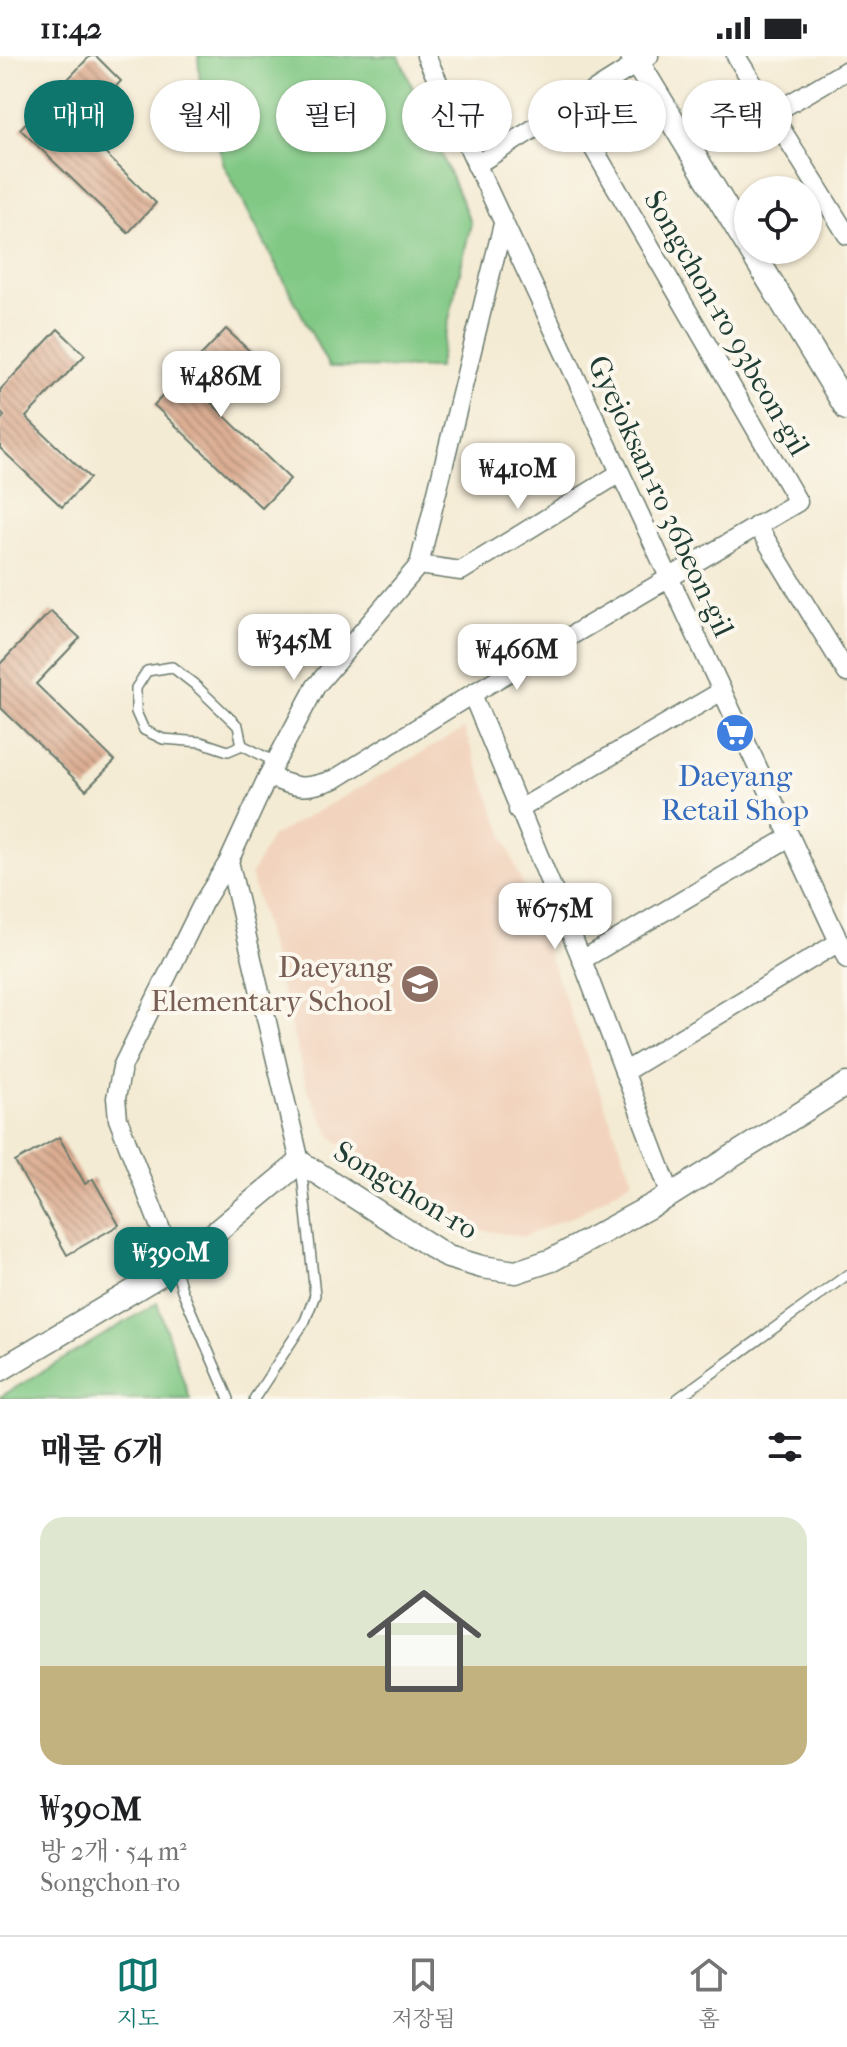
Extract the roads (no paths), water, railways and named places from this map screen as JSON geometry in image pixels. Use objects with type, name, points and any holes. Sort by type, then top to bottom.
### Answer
[{"type":"main road","points":[[640,58],[734,222]]},
{"type":"main road","points":[[759,264],[847,408]]},
{"type":"street","name":"Gyejoksan-ro 36beon-gil","points":[[426,56],[843,951]]},
{"type":"street","points":[[736,56],[751,80]]},
{"type":"street","points":[[607,80],[640,58]]},
{"type":"street","points":[[792,102],[847,70]]},
{"type":"street","points":[[476,165],[528,132]]},
{"type":"street","points":[[792,141],[840,207],[847,235]]},
{"type":"street","name":"Songchon-ro 93beon-gil","points":[[596,152],[798,502],[757,525]]},
{"type":"street","points":[[175,1266],[118,1119],[116,1098],[122,1067],[316,686],[419,565],[503,224]]},
{"type":"street","points":[[419,565],[461,571],[620,473]]},
{"type":"street","points":[[272,769],[294,787],[317,786],[335,779],[757,525],[847,673]]},
{"type":"street","points":[[518,810],[722,691]]},
{"type":"street","points":[[472,694],[582,960],[671,1195]]},
{"type":"street","points":[[582,960],[790,837]]},
{"type":"street","points":[[229,861],[300,1162]]},
{"type":"street","points":[[624,1072],[843,951]]},
{"type":"street","name":"Songchon-ro","points":[[0,1370],[175,1266],[300,1162],[448,1257],[482,1267],[516,1272],[552,1260],[671,1195],[847,1084]]},
{"type":"lane","points":[[242,745],[228,751],[201,742],[163,739],[144,730],[136,712],[136,688],[147,671],[172,667],[194,684],[238,726],[242,745],[272,769]]},
{"type":"lane","points":[[254,1399],[305,1321],[315,1295],[300,1162]]},
{"type":"lane","points":[[175,1266],[182,1290],[229,1399]]},
{"type":"lane","points":[[677,1399],[847,1275]]},
{"type":"place","name":"Daeyang Retail Shop","points":[[735,733]]},
{"type":"place","name":"Daeyang Elementary School","points":[[420,984]]}]
